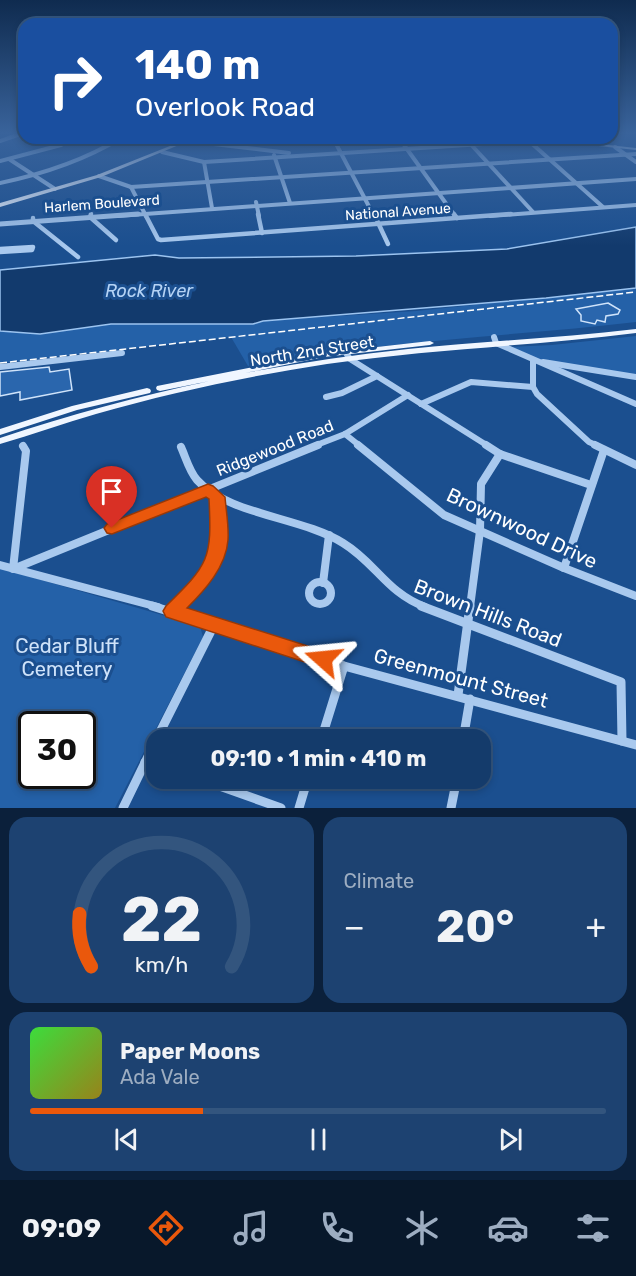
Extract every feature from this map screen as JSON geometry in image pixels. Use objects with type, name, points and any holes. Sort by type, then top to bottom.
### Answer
[{"type":"main road","points":[[0,205],[113,171]]},
{"type":"main road","name":"North 2nd Street","points":[[0,432],[75,408],[206,377],[348,356],[636,325]]},
{"type":"main road","name":"North 2nd Street","points":[[495,340],[636,331]]},
{"type":"main road","name":"North 2nd Street","points":[[0,441],[30,430],[153,395],[348,356]]},
{"type":"street","points":[[26,171],[55,189]]},
{"type":"street","points":[[0,183],[44,171]]},
{"type":"street","points":[[206,171],[212,207]]},
{"type":"street","points":[[279,171],[289,201]]},
{"type":"street","points":[[99,176],[131,187],[384,171]]},
{"type":"street","points":[[423,171],[457,218]]},
{"type":"street","points":[[494,171],[533,212]]},
{"type":"street","points":[[563,171],[603,207]]},
{"type":"street","points":[[352,173],[388,244]]},
{"type":"street","name":"Harlem Boulevard","points":[[0,222],[636,177]]},
{"type":"street","points":[[131,187],[144,212]]},
{"type":"street","points":[[256,204],[262,233]]},
{"type":"street","name":"National Avenue","points":[[144,212],[158,239],[161,240],[636,205]]},
{"type":"street","points":[[91,216],[116,240]]},
{"type":"street","points":[[33,220],[78,257]]},
{"type":"street","points":[[33,247],[32,250],[0,250],[33,247]]},
{"type":"street","points":[[495,340],[533,360],[636,404]]},
{"type":"street","points":[[0,367],[122,353]]},
{"type":"street","points":[[348,356],[500,454],[591,485]]},
{"type":"street","points":[[533,360],[636,377]]},
{"type":"street","points":[[533,360],[533,387],[537,394],[589,442],[636,465]]},
{"type":"street","points":[[326,397],[342,393],[377,376]]},
{"type":"street","points":[[421,404],[471,382],[533,387]]},
{"type":"street","name":"Ridgewood Road","points":[[13,569],[345,434],[408,395]]},
{"type":"street","name":"Brownwood Drive","points":[[345,434],[444,515],[564,568],[636,596]]},
{"type":"street","points":[[13,569],[26,451],[23,446]]},
{"type":"street","name":"Brown Hills Road","points":[[181,447],[196,479],[217,497],[302,522],[329,535],[358,554],[394,593],[621,682],[622,741]]},
{"type":"street","points":[[564,568],[604,450]]},
{"type":"street","points":[[458,695],[480,531],[481,484],[500,454]]},
{"type":"street","points":[[172,611],[202,581],[215,556],[220,540],[217,497]]},
{"type":"street","points":[[323,583],[329,535]]},
{"type":"street","name":"Greenmount Street","points":[[0,565],[172,611],[344,666],[636,745]]},
{"type":"street","points":[[162,729],[214,625]]},
{"type":"street","points":[[324,729],[344,666]]},
{"type":"street","points":[[465,729],[470,699]]},
{"type":"street","points":[[123,808],[145,762]]},
{"type":"street","points":[[228,789],[281,808]]},
{"type":"street","points":[[299,808],[305,789]]},
{"type":"street","points":[[452,808],[455,789]]},
{"type":"green space","points":[[636,288],[636,322],[393,345],[248,366],[231,337],[0,363],[0,331],[56,332],[111,324],[253,324],[263,321],[416,311]]},
{"type":"green space","points":[[636,336],[636,377],[533,360],[508,347],[552,345]]},
{"type":"green space","name":"Cedar Bluff Cemetery","points":[[0,568],[200,626],[203,637],[156,729],[146,729],[146,748],[115,808],[0,808]]},
{"type":"water","name":"Rock River","points":[[636,227],[636,288],[546,298],[263,321],[253,324],[111,324],[40,334],[0,331],[0,270],[155,255],[179,258],[356,256],[507,249]]},
{"type":"building","points":[[608,303],[620,310],[618,314],[606,316],[605,322],[597,320],[595,324],[581,321],[581,315],[576,309]]},
{"type":"building","points":[[49,367],[50,372],[69,369],[72,390],[20,400],[20,392],[0,396],[0,372]]},
{"type":"railway","points":[[0,363],[636,292]]},
{"type":"route","points":[[112,528],[208,490],[217,497],[220,540],[215,556],[202,581],[172,611],[323,659]]}]
